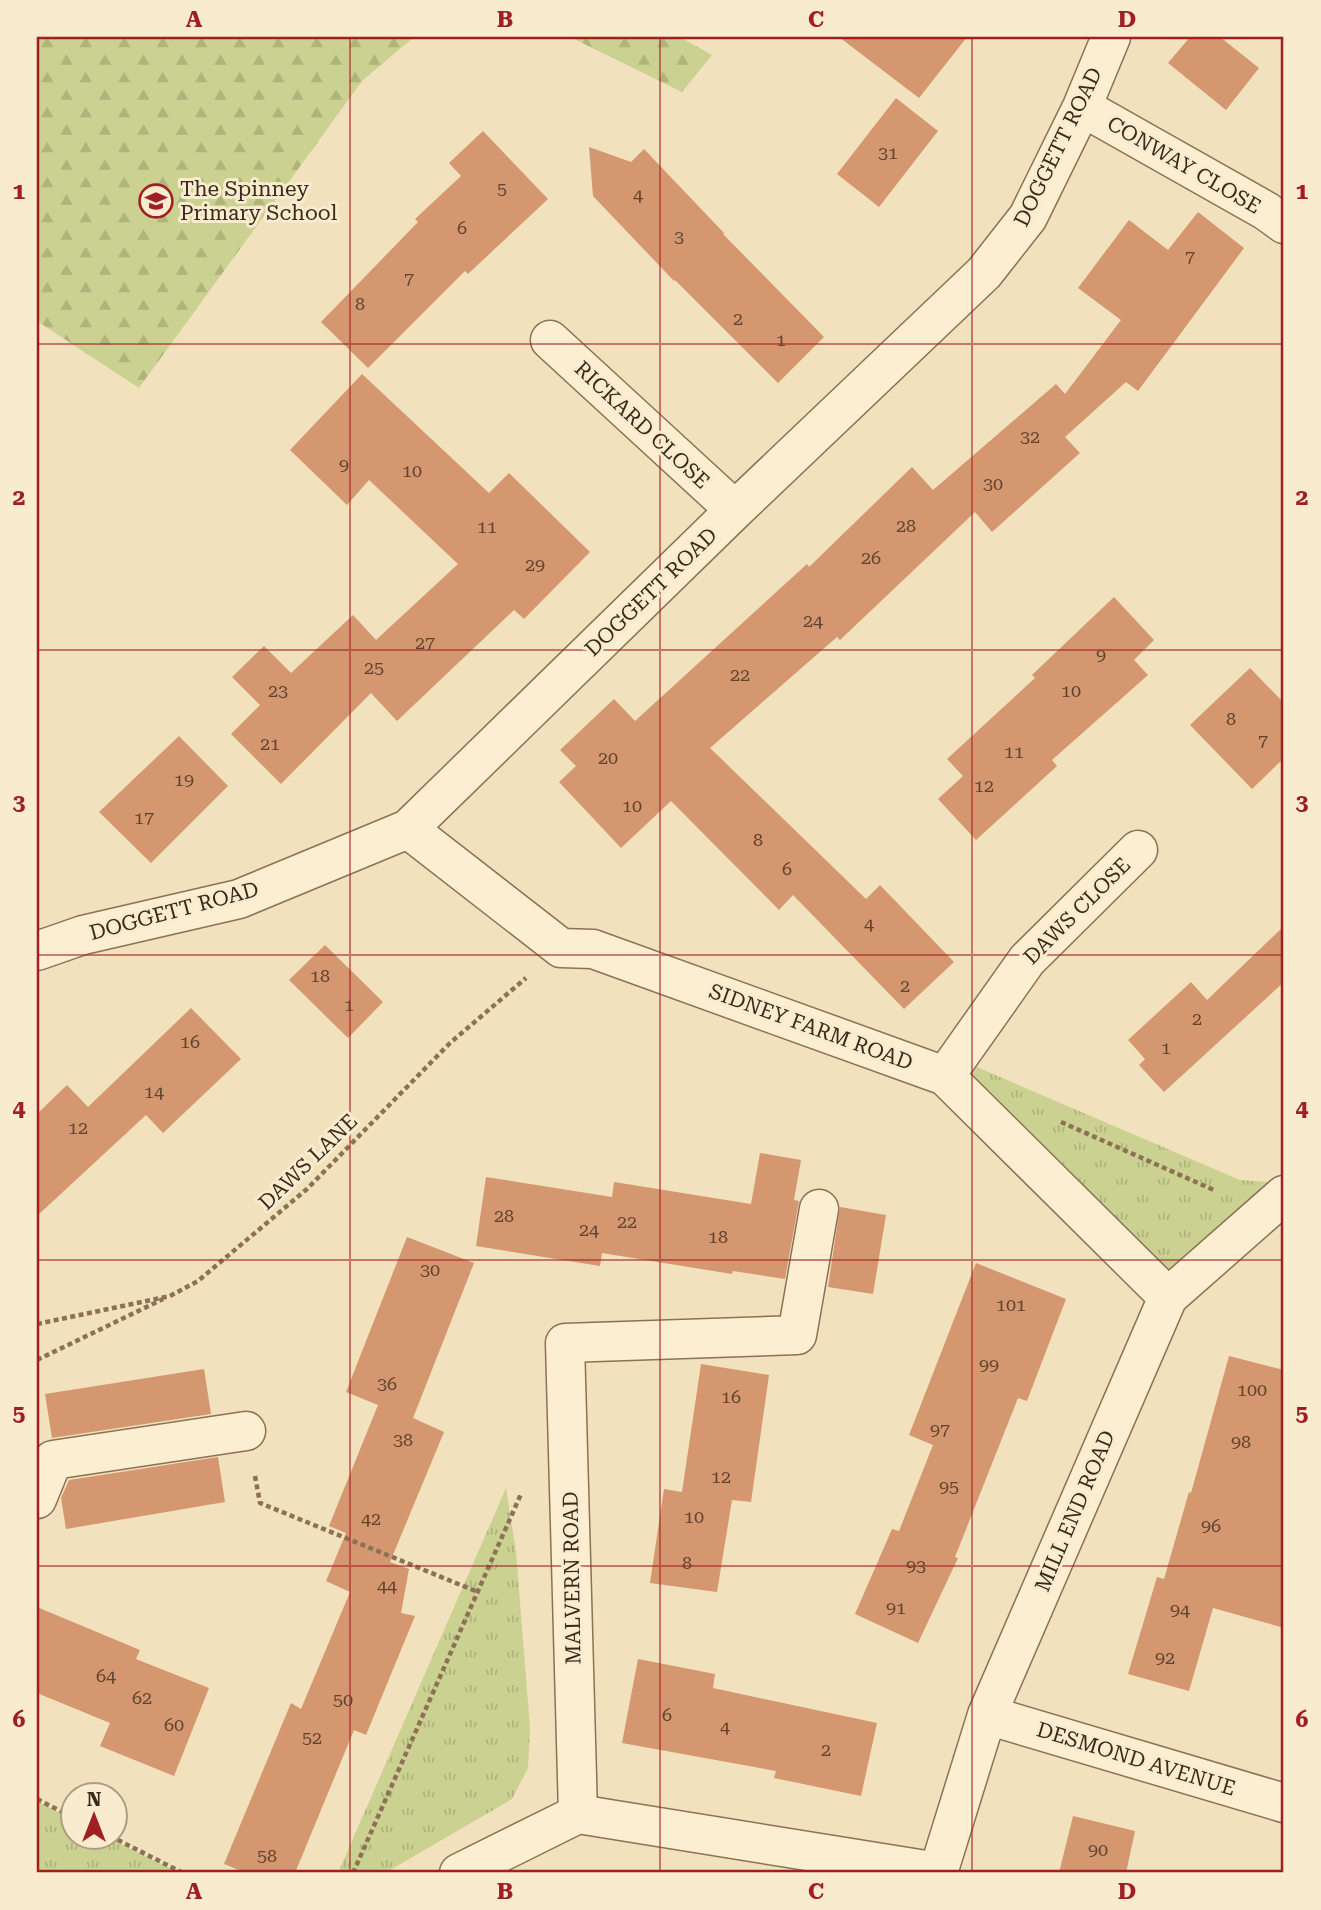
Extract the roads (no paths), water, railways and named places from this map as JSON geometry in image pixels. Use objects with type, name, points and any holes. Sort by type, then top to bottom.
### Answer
[{"type":"street","name":"DOGGETT ROAD","points":[[37,951],[83,935],[239,899],[408,829],[735,510],[984,273],[1028,217],[1082,107],[1111,37]]},
{"type":"street","name":"CONWAY CLOSE","points":[[1082,107],[1266,211],[1284,224]]},
{"type":"street","name":"RICKARD CLOSE","points":[[550,340],[735,510]]},
{"type":"street","name":"SIDNEY FARM ROAD","points":[[408,829],[561,948],[593,949],[945,1076],[1168,1297]]},
{"type":"street","name":"DAWS CLOSE","points":[[945,1076],[1027,960],[1138,850]]},
{"type":"street","name":"MILL END ROAD","points":[[938,1873],[987,1715],[1168,1297],[1275,1204]]},
{"type":"street","name":"MALVERN ROAD","points":[[578,1814],[565,1343],[797,1335],[819,1209]]},
{"type":"street","points":[[37,1499],[53,1460],[246,1431]]},
{"type":"street","name":"DESMOND AVENUE","points":[[987,1715],[1284,1803]]},
{"type":"street","points":[[459,1873],[578,1814],[938,1873]]},
{"type":"place","name":"The Spinney Primary School","points":[[156,201]]}]
